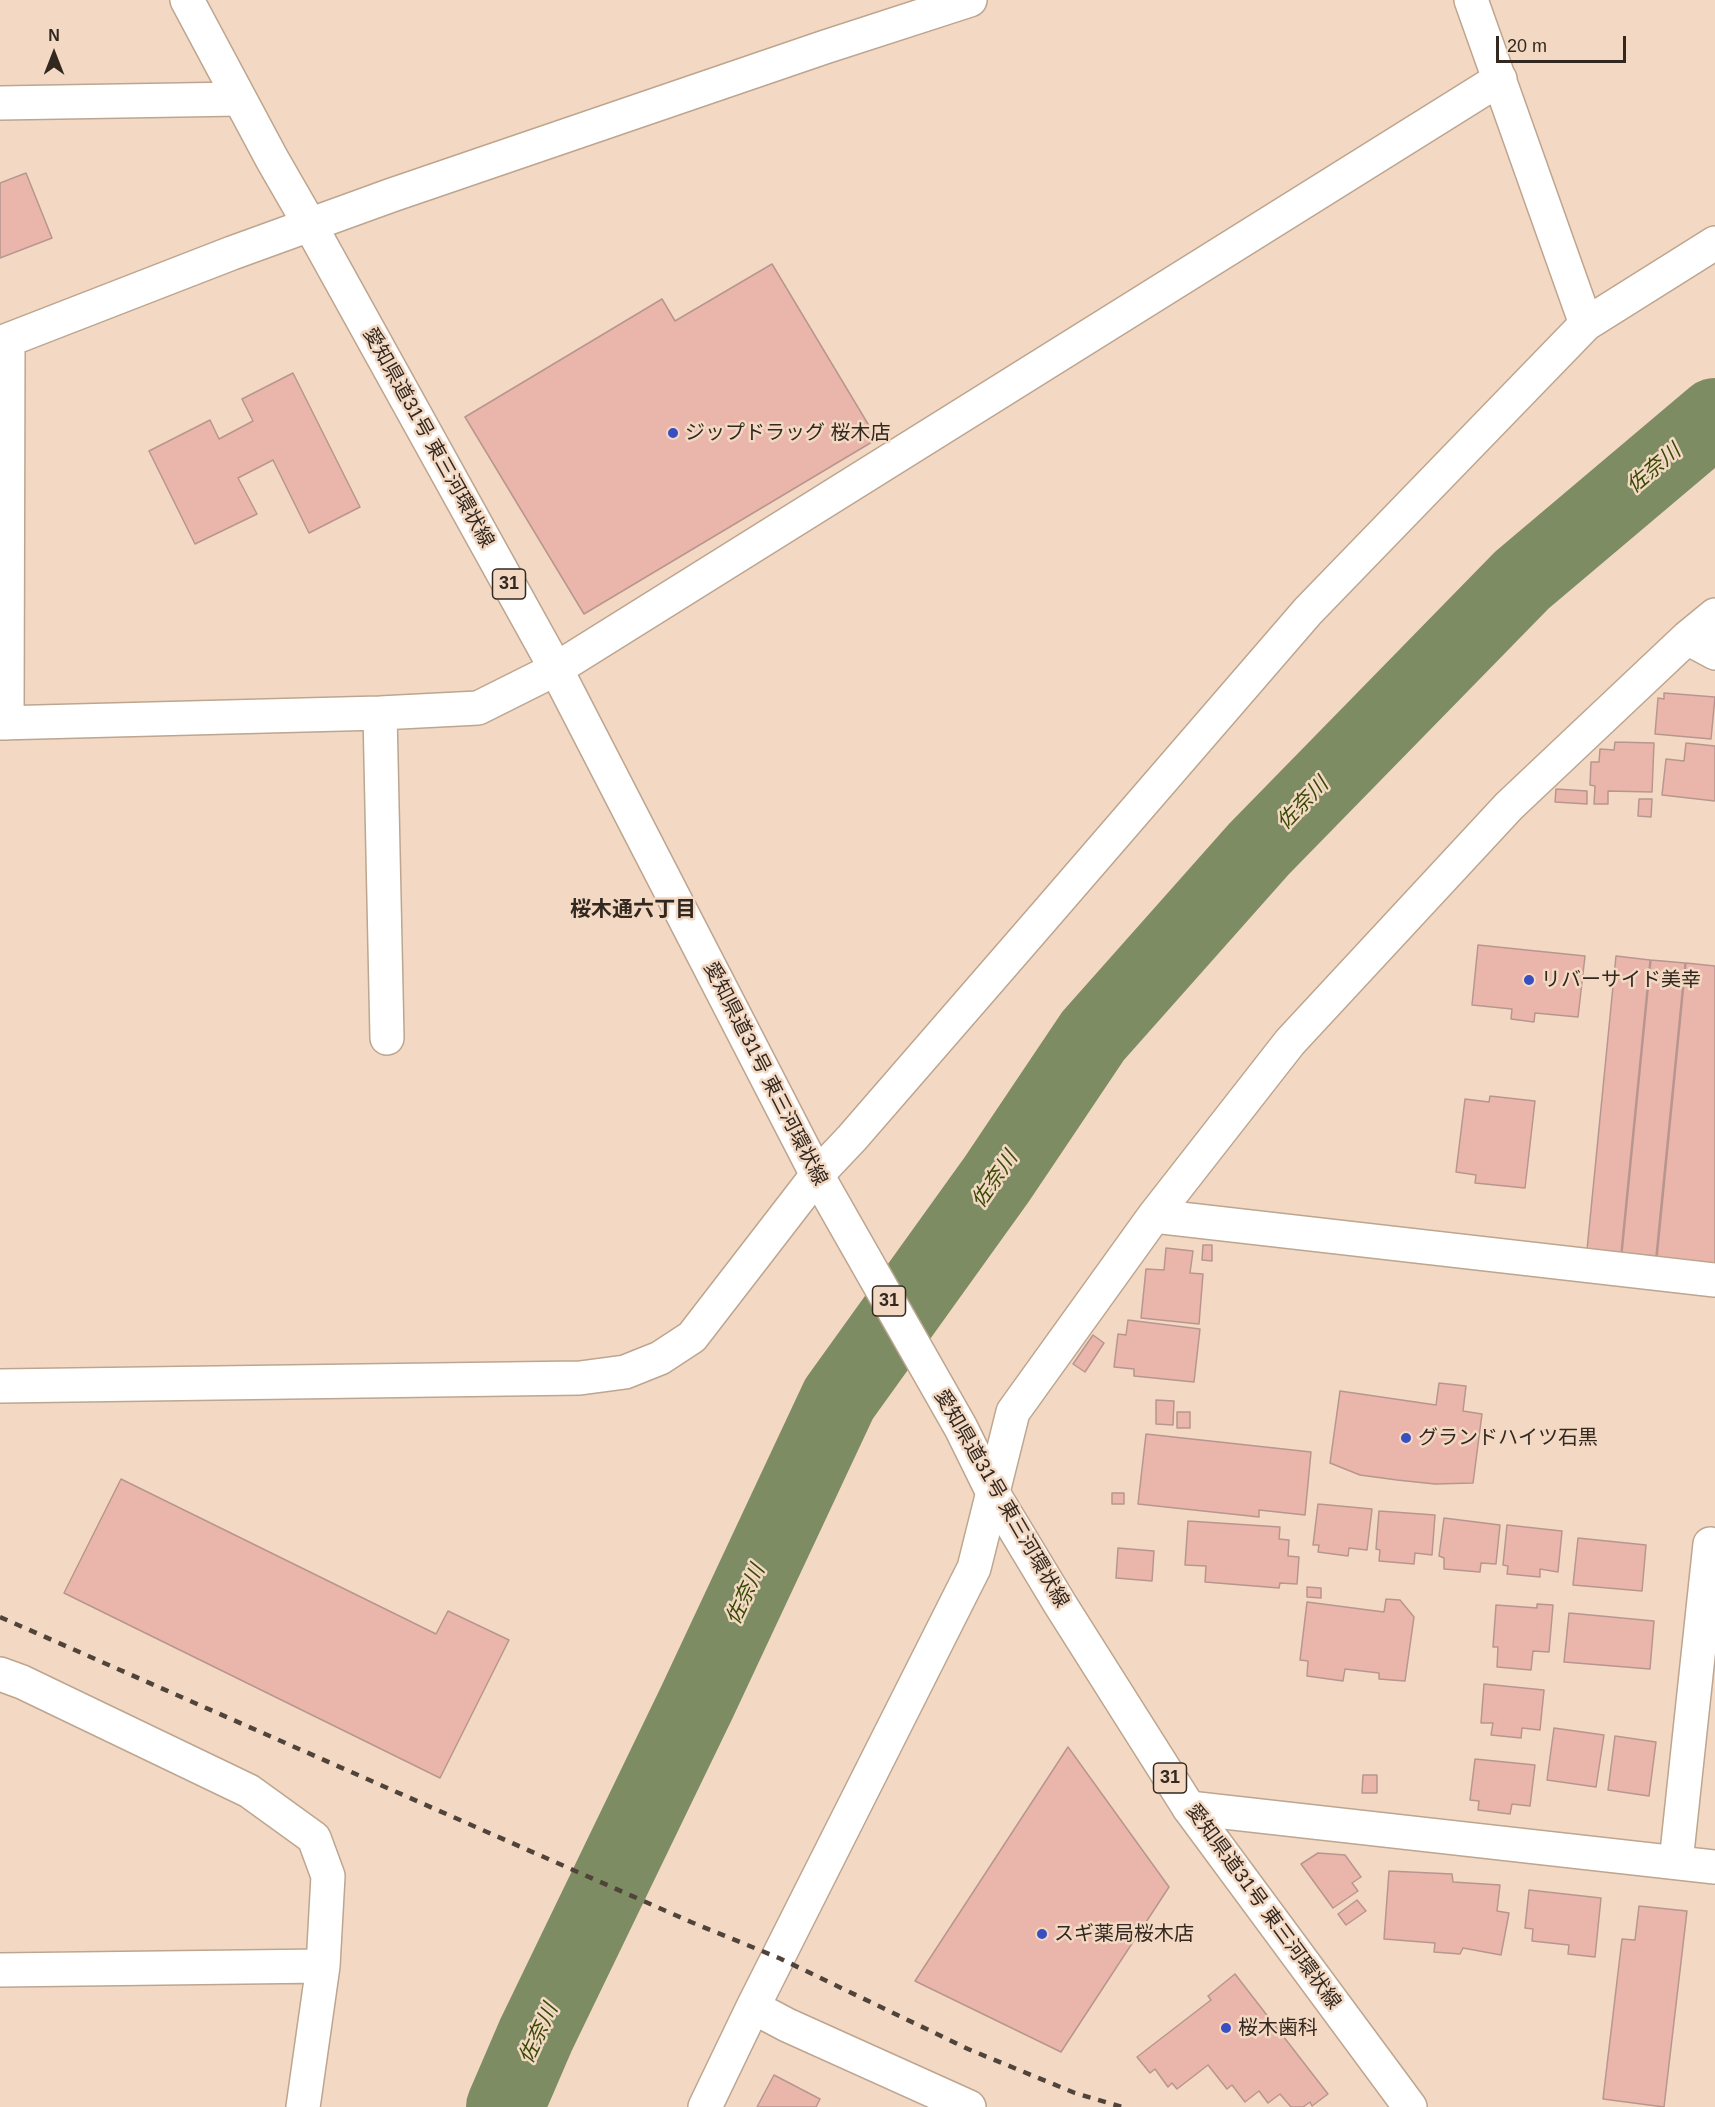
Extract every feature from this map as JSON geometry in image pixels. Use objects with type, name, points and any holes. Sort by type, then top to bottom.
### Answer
[{"type":"street","name":"愛知県道31号 東三河環状線","points":[[187,0],[239,99],[556,669],[816,1175],[961,1428],[993,1493],[1189,1808],[1410,2107]]},
{"type":"street","points":[[970,0],[825,47],[310,225],[4,342],[3,723],[380,713],[478,708],[556,669],[1500,79]]},
{"type":"street","points":[[1471,0],[1586,324]]},
{"type":"street","points":[[0,103],[239,99]]},
{"type":"street","points":[[0,1386],[580,1378],[625,1372],[660,1358],[692,1337],[816,1175],[852,1138],[1308,611],[1586,324],[1715,243]]},
{"type":"street","points":[[705,2107],[753,2007],[975,1568],[1013,1412],[1154,1216],[1299,1034],[1509,806],[1701,646],[1715,615]]},
{"type":"street","points":[[380,713],[387,1038]]},
{"type":"street","points":[[1154,1216],[1715,1280]]},
{"type":"street","points":[[1676,1862],[1710,1544]]},
{"type":"street","points":[[0,1674],[22,1682],[249,1791],[314,1838],[328,1876],[323,1966],[303,2107]]},
{"type":"street","points":[[1189,1808],[1715,1867]]},
{"type":"street","points":[[0,1970],[323,1966]]},
{"type":"street","points":[[753,2007],[787,2025],[969,2107]]},
{"type":"building","points":[[26,173],[52,238],[0,258],[0,183]]},
{"type":"building","points":[[772,264],[877,439],[584,614],[465,417],[662,299],[675,321]]},
{"type":"building","points":[[293,373],[360,507],[309,533],[273,460],[238,478],[257,514],[195,544],[149,451],[210,420],[219,439],[253,421],[242,399]]},
{"type":"building","points":[[1664,693],[1715,697],[1711,739],[1655,734],[1658,698],[1664,699]]},
{"type":"building","points":[[1615,742],[1654,743],[1652,792],[1608,791],[1608,804],[1594,804],[1595,786],[1590,785],[1591,762],[1599,762],[1600,749],[1614,750]]},
{"type":"building","points":[[1686,743],[1715,746],[1715,801],[1662,795],[1666,759],[1684,761]]},
{"type":"building","points":[[1556,789],[1587,791],[1587,804],[1555,802]]},
{"type":"building","points":[[1639,799],[1652,799],[1651,817],[1638,816]]},
{"type":"building","name":"リバーサイド美幸","points":[[1478,945],[1585,956],[1578,1017],[1535,1013],[1534,1022],[1511,1019],[1512,1009],[1472,1005]]},
{"type":"building","points":[[1616,956],[1650,960],[1621,1253],[1587,1250]]},
{"type":"building","points":[[1651,960],[1685,963],[1656,1256],[1622,1253]]},
{"type":"building","points":[[1686,963],[1715,966],[1715,1264],[1657,1258]]},
{"type":"building","points":[[1490,1096],[1535,1101],[1525,1188],[1475,1183],[1476,1175],[1456,1172],[1465,1099],[1489,1102]]},
{"type":"building","points":[[1203,1245],[1212,1245],[1212,1261],[1202,1260]]},
{"type":"building","points":[[1166,1248],[1193,1251],[1190,1273],[1203,1274],[1199,1324],[1141,1318],[1146,1269],[1164,1270]]},
{"type":"building","points":[[1128,1320],[1200,1329],[1194,1382],[1134,1376],[1134,1369],[1114,1367],[1118,1334],[1126,1335]]},
{"type":"building","points":[[1093,1335],[1104,1343],[1085,1372],[1073,1364]]},
{"type":"building","name":"グランドハイツ石黒","points":[[1439,1383],[1466,1386],[1463,1411],[1482,1414],[1473,1483],[1435,1484],[1360,1475],[1330,1463],[1340,1391],[1436,1405]]},
{"type":"building","points":[[1156,1400],[1174,1401],[1173,1425],[1156,1424]]},
{"type":"building","points":[[1177,1412],[1190,1412],[1190,1428],[1177,1428]]},
{"type":"building","points":[[1146,1434],[1311,1452],[1305,1515],[1259,1510],[1259,1517],[1138,1504]]},
{"type":"building","points":[[121,1479],[436,1634],[448,1611],[509,1640],[440,1778],[64,1593]]},
{"type":"building","points":[[1112,1493],[1124,1493],[1124,1504],[1112,1504]]},
{"type":"building","points":[[1318,1504],[1372,1509],[1367,1550],[1349,1548],[1348,1556],[1318,1552],[1319,1545],[1313,1545]]},
{"type":"building","points":[[1379,1511],[1435,1515],[1432,1555],[1415,1553],[1414,1564],[1379,1561],[1380,1550],[1376,1549]]},
{"type":"building","points":[[1444,1518],[1500,1525],[1496,1564],[1481,1563],[1480,1572],[1444,1569],[1444,1558],[1439,1556]]},
{"type":"building","points":[[1188,1521],[1280,1527],[1279,1539],[1289,1540],[1288,1556],[1299,1557],[1297,1584],[1280,1583],[1279,1588],[1205,1582],[1206,1566],[1185,1565]]},
{"type":"building","points":[[1507,1525],[1562,1531],[1558,1572],[1540,1569],[1540,1577],[1507,1574],[1508,1566],[1503,1565]]},
{"type":"building","points":[[1578,1538],[1646,1545],[1642,1591],[1573,1585]]},
{"type":"building","points":[[1118,1548],[1154,1551],[1152,1581],[1116,1578]]},
{"type":"building","points":[[1307,1587],[1321,1588],[1321,1598],[1307,1597]]},
{"type":"building","points":[[1386,1599],[1400,1600],[1414,1617],[1405,1681],[1379,1679],[1379,1673],[1345,1669],[1343,1681],[1307,1676],[1308,1661],[1300,1660],[1307,1602],[1384,1612]]},
{"type":"building","points":[[1537,1604],[1553,1605],[1549,1652],[1533,1651],[1531,1670],[1497,1667],[1498,1647],[1493,1647],[1496,1605],[1537,1608]]},
{"type":"building","points":[[1569,1613],[1654,1621],[1650,1669],[1564,1662]]},
{"type":"building","points":[[1484,1684],[1544,1690],[1540,1730],[1522,1728],[1521,1738],[1491,1735],[1493,1723],[1481,1723]]},
{"type":"building","points":[[1554,1728],[1604,1735],[1596,1787],[1547,1780]]},
{"type":"building","points":[[1615,1736],[1656,1742],[1649,1796],[1608,1790]]},
{"type":"building","name":"スギ薬局桜木店","points":[[1068,1747],[1169,1887],[1061,2052],[915,1981]]},
{"type":"building","points":[[1475,1759],[1535,1765],[1530,1806],[1512,1804],[1510,1814],[1478,1810],[1479,1801],[1470,1800]]},
{"type":"building","points":[[1363,1775],[1377,1775],[1377,1793],[1362,1793]]},
{"type":"building","points":[[1318,1853],[1345,1855],[1361,1877],[1352,1883],[1358,1891],[1333,1908],[1301,1864]]},
{"type":"building","points":[[1389,1871],[1452,1874],[1453,1882],[1500,1885],[1497,1911],[1509,1913],[1501,1955],[1463,1948],[1460,1954],[1434,1952],[1435,1943],[1384,1939]]},
{"type":"building","points":[[1529,1890],[1601,1898],[1595,1957],[1568,1954],[1569,1945],[1532,1941],[1533,1929],[1525,1928]]},
{"type":"building","points":[[1357,1900],[1366,1911],[1346,1925],[1338,1914]]},
{"type":"building","points":[[1639,1906],[1687,1911],[1664,2107],[1603,2099],[1622,1939],[1635,1940]]},
{"type":"building","name":"桜木歯科","points":[[1235,1974],[1328,2094],[1312,2106],[1310,2102],[1303,2107],[1291,2107],[1280,2094],[1268,2103],[1259,2091],[1245,2102],[1232,2085],[1227,2089],[1208,2065],[1177,2089],[1172,2083],[1168,2087],[1155,2069],[1150,2073],[1137,2057],[1211,2000],[1208,1996]]},
{"type":"building","points":[[774,2075],[820,2099],[816,2107],[757,2107]]},
{"type":"waterway","name":"佐奈川","points":[[505,2107],[536,2035],[697,1702],[839,1399],[997,1179],[1093,1036],[1259,849],[1522,580],[1715,417]]},
{"type":"railway","points":[[0,1617],[691,1922],[779,1958],[968,2049],[1075,2093],[1122,2107]]},
{"type":"place","name":"ジップドラッグ 桜木店","points":[[673,433]]},
{"type":"place","name":"リバーサイド美幸","points":[[1529,980]]},
{"type":"place","name":"グランドハイツ石黒","points":[[1406,1438]]},
{"type":"place","name":"スギ薬局桜木店","points":[[1042,1934]]},
{"type":"place","name":"桜木歯科","points":[[1226,2028]]},
{"type":"district","name":"桜木通六丁目","points":[[633,910]]}]
